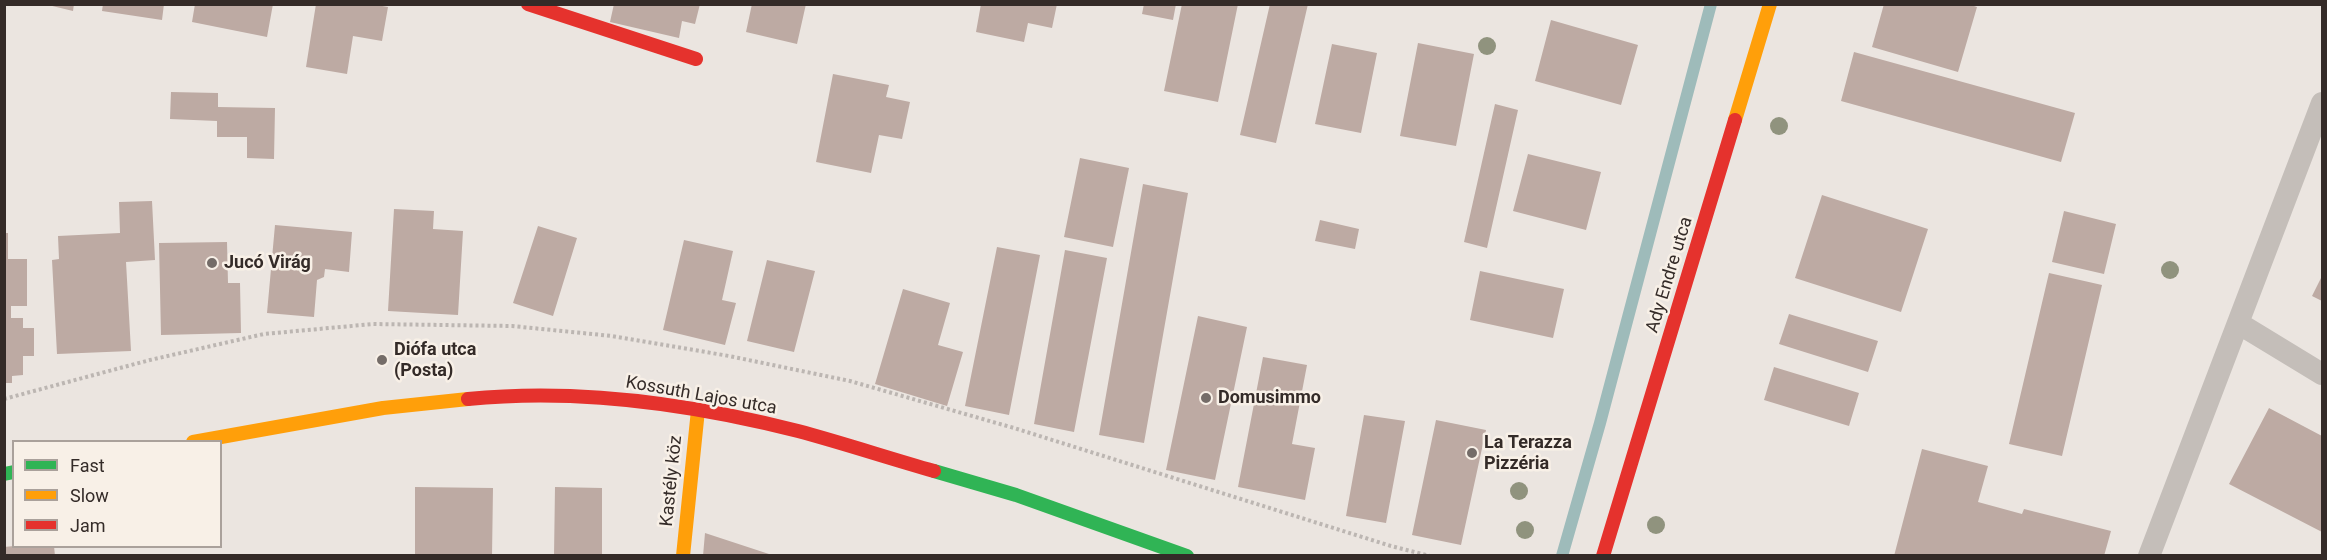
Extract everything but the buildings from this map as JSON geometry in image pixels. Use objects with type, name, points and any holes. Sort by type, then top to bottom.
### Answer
[{"type":"street","points":[[528,4],[696,58]]},
{"type":"street","name":"Ady Endre utca","points":[[1604,555],[1770,4]]},
{"type":"street","name":"Kossuth Lajos utca","points":[[199,440],[383,408],[497,396],[597,397],[698,410],[797,431],[1016,495],[1187,555]]},
{"type":"street","name":"Kastély köz","points":[[683,555],[698,410]]},
{"type":"lane","points":[[2149,555],[2322,103]]},
{"type":"lane","points":[[2238,323],[2322,374]]},
{"type":"waterway","points":[[1562,556],[1600,423],[1711,4]]},
{"type":"traffic: fast","points":[[934,471],[1016,495],[1187,556]]},
{"type":"traffic: fast","points":[[4,474],[12,472]]},
{"type":"traffic: slow","points":[[1735,120],[1770,4]]},
{"type":"traffic: slow","points":[[204,440],[383,408],[468,399]]},
{"type":"traffic: slow","points":[[683,556],[698,410]]},
{"type":"traffic: jam","points":[[528,4],[696,59]]},
{"type":"traffic: jam","points":[[1603,556],[1735,120]]},
{"type":"traffic: jam","points":[[468,399],[509,396],[592,397],[676,406],[798,431],[934,471]]},
{"type":"place","name":"Jucó Virág","points":[[212,263]]},
{"type":"place","name":"Diófa utca (Posta)","points":[[382,360]]},
{"type":"place","name":"Domusimmo","points":[[1206,398]]},
{"type":"place","name":"La Terazza Pizzéria","points":[[1472,453]]}]
